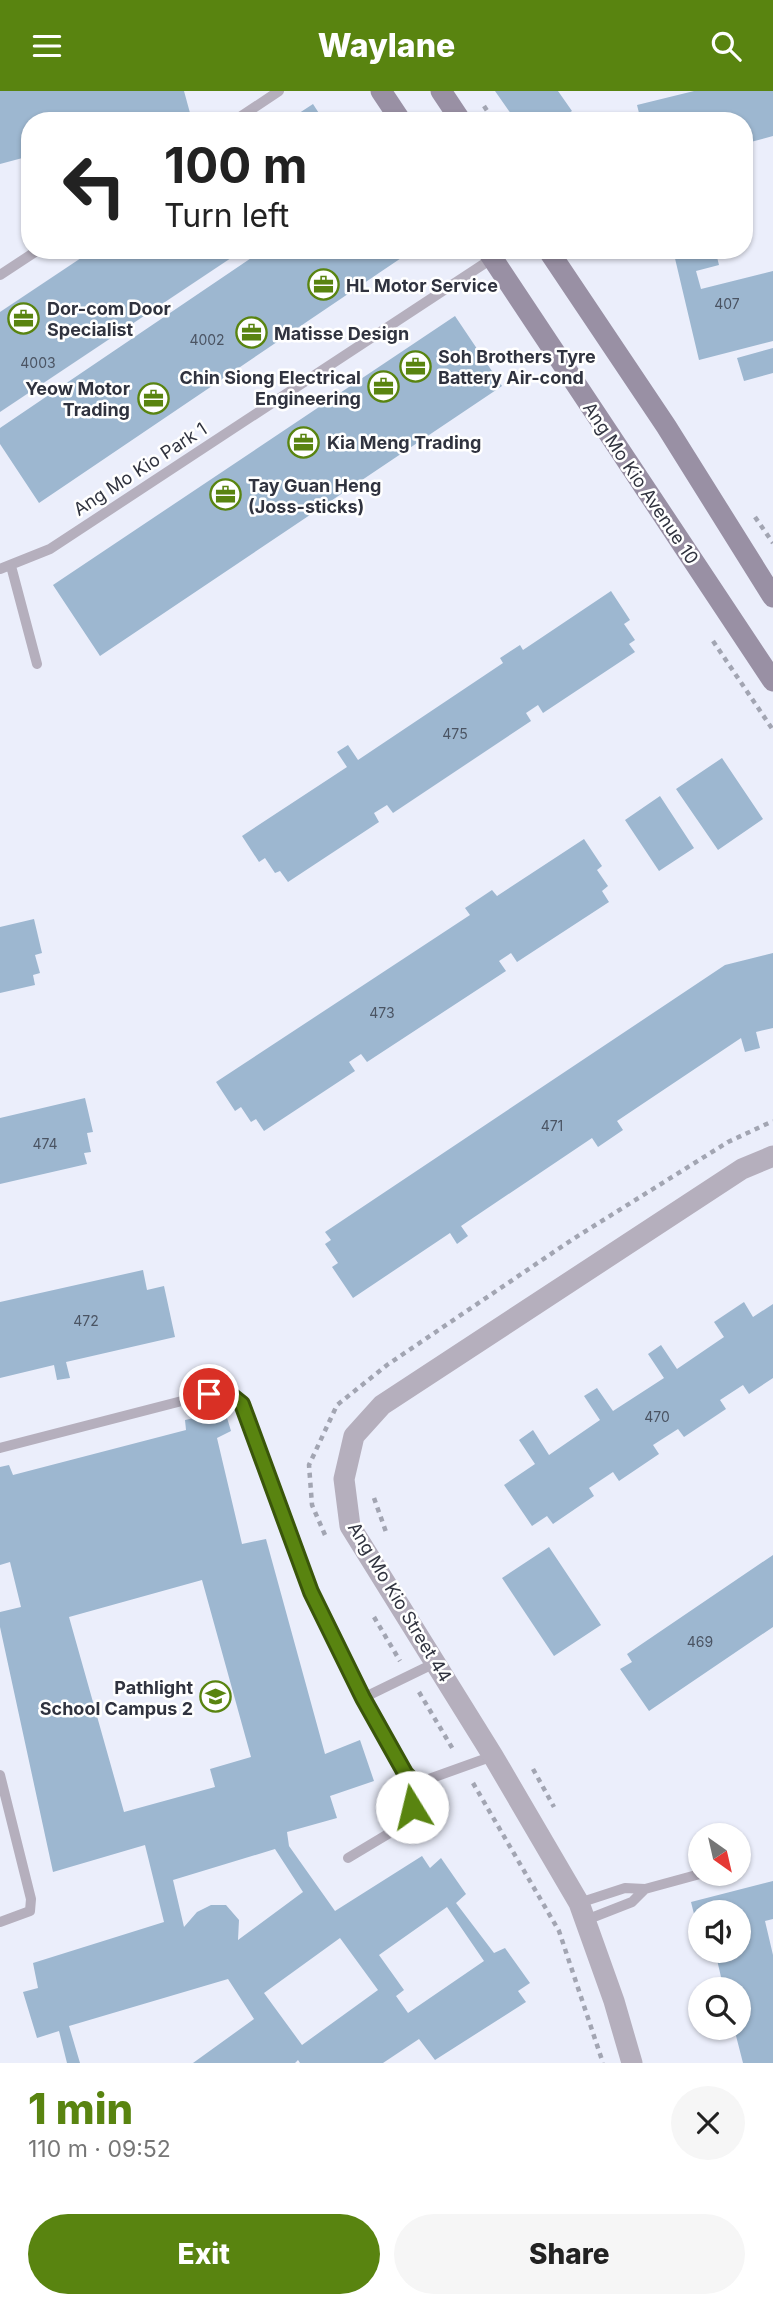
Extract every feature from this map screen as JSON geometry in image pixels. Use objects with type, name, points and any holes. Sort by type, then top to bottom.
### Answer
[{"type":"main road","points":[[381,91],[395,112]]},
{"type":"main road","points":[[441,91],[455,112]]},
{"type":"main road","name":"Ang Mo Kio Avenue 10","points":[[499,259],[773,681]]},
{"type":"main road","points":[[554,259],[666,426],[773,597]]},
{"type":"street","name":"Ang Mo Kio Street 44","points":[[632,2063],[583,1911],[493,1756],[350,1526],[344,1479],[354,1436],[382,1405],[742,1169],[773,1156]]},
{"type":"lane","points":[[248,112],[279,91]]},
{"type":"lane","points":[[0,275],[24,259]]},
{"type":"lane","name":"Ang Mo Kio Park 1","points":[[6,567],[50,549],[486,259]]},
{"type":"lane","points":[[6,567],[37,664]]},
{"type":"lane","points":[[0,1448],[209,1394],[227,1392],[242,1404],[311,1592],[363,1698],[405,1773],[415,1784],[412,1807],[393,1831],[348,1858]]},
{"type":"lane","points":[[363,1698],[435,1663]]},
{"type":"lane","points":[[415,1784],[493,1756]]},
{"type":"lane","points":[[0,1775],[31,1899],[30,1911],[0,1922]]},
{"type":"lane","points":[[583,1911],[625,1888],[645,1889],[688,1877]]},
{"type":"lane","points":[[583,1911],[632,1902],[645,1889]]},
{"type":"path","points":[[724,658],[773,730]]},
{"type":"path","points":[[326,1537],[312,1505],[309,1465],[337,1405],[387,1365],[573,1240],[727,1142],[773,1121]]},
{"type":"path","points":[[372,1489],[384,1528],[391,1539]]},
{"type":"path","points":[[367,1605],[559,1931],[603,2063]]},
{"type":"path","points":[[527,1759],[558,1814]]},
{"type":"building","points":[[0,91],[184,91],[190,112],[21,112],[21,158],[0,164]]},
{"type":"building","points":[[495,91],[558,91],[572,111],[570,112],[510,112]]},
{"type":"building","points":[[694,91],[773,91],[773,136],[753,141],[753,112],[639,112],[637,105]]},
{"type":"building","points":[[313,104],[318,112],[301,112]]},
{"type":"building","points":[[80,259],[230,259],[0,412],[0,312]]},
{"type":"building","points":[[250,259],[400,259],[39,503],[0,444],[0,428]]},
{"type":"building","points":[[675,259],[718,259],[719,265],[696,271],[701,289],[773,271],[773,341],[699,360]]},
{"type":"building","points":[[455,316],[502,386],[100,656],[53,585]]},
{"type":"building","points":[[773,348],[773,373],[744,381],[737,358]]},
{"type":"building","points":[[611,591],[630,620],[624,624],[635,640],[629,644],[635,652],[543,713],[538,705],[526,713],[531,721],[393,813],[387,805],[374,813],[379,822],[288,882],[280,871],[275,873],[265,858],[259,862],[242,836],[347,767],[337,752],[348,745],[358,760],[503,663],[500,658],[520,645],[523,650]]},
{"type":"building","points":[[722,758],[763,819],[718,850],[676,789]]},
{"type":"building","points":[[660,796],[694,848],[659,871],[625,820]]},
{"type":"building","points":[[584,839],[602,866],[597,870],[608,886],[602,891],[609,902],[517,962],[511,953],[499,961],[506,971],[367,1062],[361,1054],[349,1062],[355,1071],[264,1131],[256,1119],[251,1122],[241,1107],[235,1111],[216,1082],[470,915],[465,908],[492,890],[497,896]]},
{"type":"building","points":[[34,919],[42,953],[35,955],[40,973],[33,975],[35,985],[0,993],[0,927]]},
{"type":"building","points":[[773,953],[773,1028],[756,1032],[760,1048],[745,1052],[741,1038],[617,1121],[623,1130],[598,1147],[592,1138],[461,1226],[468,1236],[457,1244],[450,1233],[353,1298],[332,1267],[338,1263],[325,1244],[331,1240],[325,1232],[725,965]]},
{"type":"building","points":[[85,1098],[93,1132],[87,1133],[91,1152],[84,1153],[87,1164],[0,1184],[0,1118]]},
{"type":"building","points":[[143,1270],[147,1290],[164,1286],[175,1337],[66,1362],[70,1378],[57,1380],[54,1365],[0,1378],[0,1302]]},
{"type":"building","points":[[744,1302],[753,1317],[773,1304],[773,1378],[749,1394],[743,1385],[720,1400],[726,1409],[684,1437],[678,1429],[653,1445],[659,1454],[619,1481],[613,1472],[589,1488],[594,1496],[553,1524],[547,1516],[532,1526],[504,1485],[535,1464],[519,1440],[533,1430],[549,1455],[600,1420],[584,1396],[597,1388],[613,1411],[664,1378],[648,1354],[661,1345],[677,1369],[724,1337],[714,1322]]},
{"type":"building","points":[[225,1411],[231,1431],[217,1438],[242,1544],[266,1539],[325,1754],[360,1740],[374,1781],[330,1796],[337,1818],[287,1832],[289,1846],[335,1911],[422,1856],[430,1868],[441,1858],[466,1894],[456,1903],[494,1953],[505,1948],[530,1983],[518,1991],[526,2002],[435,2060],[419,2039],[383,2063],[300,2063],[298,2060],[295,2063],[193,2063],[254,2019],[228,1979],[69,2026],[80,2063],[67,2063],[59,2031],[37,2038],[23,1992],[38,1988],[33,1963],[164,1922],[145,1845],[53,1872],[0,1627],[0,1612],[21,1607],[10,1562],[0,1565],[0,1467],[9,1465],[13,1475],[186,1430],[185,1420]],"holes":[[[202,1580],[251,1757],[210,1769],[215,1787],[124,1812],[69,1617]],[[275,1849],[303,1892],[238,1940],[239,1920],[226,1905],[211,1905],[197,1912],[184,1927],[173,1880]],[[447,1907],[484,1961],[408,2013],[396,1996],[404,1990],[379,1955]],[[340,1938],[378,1990],[302,2045],[264,1993]]]},
{"type":"building","points":[[549,1547],[601,1625],[554,1656],[502,1578]]},
{"type":"building","points":[[773,1555],[773,1627],[649,1711],[620,1669],[632,1662],[627,1654]]},
{"type":"building","points":[[773,1881],[773,1919],[765,1921],[773,1955],[773,2063],[743,2063],[737,2040],[751,2040],[751,1977],[721,1977],[718,1963],[751,1963],[751,1900],[699,1900]]},
{"type":"place","name":"HL Motor Service","points":[[323,285]]},
{"type":"place","name":"Dor-com Door Specialist","points":[[24,318]]},
{"type":"place","name":"Matisse Design","points":[[251,333]]},
{"type":"place","name":"Soh Brothers Tyre Battery Air-cond","points":[[415,366]]},
{"type":"place","name":"Chin Siong Electrical Engineering","points":[[384,387]]},
{"type":"place","name":"Yeow Motor Trading","points":[[153,398]]},
{"type":"place","name":"Kia Meng Trading","points":[[304,442]]},
{"type":"place","name":"Tay Guan Heng (Joss-sticks)","points":[[225,495]]},
{"type":"place","name":"Pathlight School Campus 2","points":[[216,1697]]},
{"type":"route","points":[[209,1394],[227,1392],[242,1404],[311,1592],[363,1698],[405,1773],[415,1784],[412,1807]]}]
